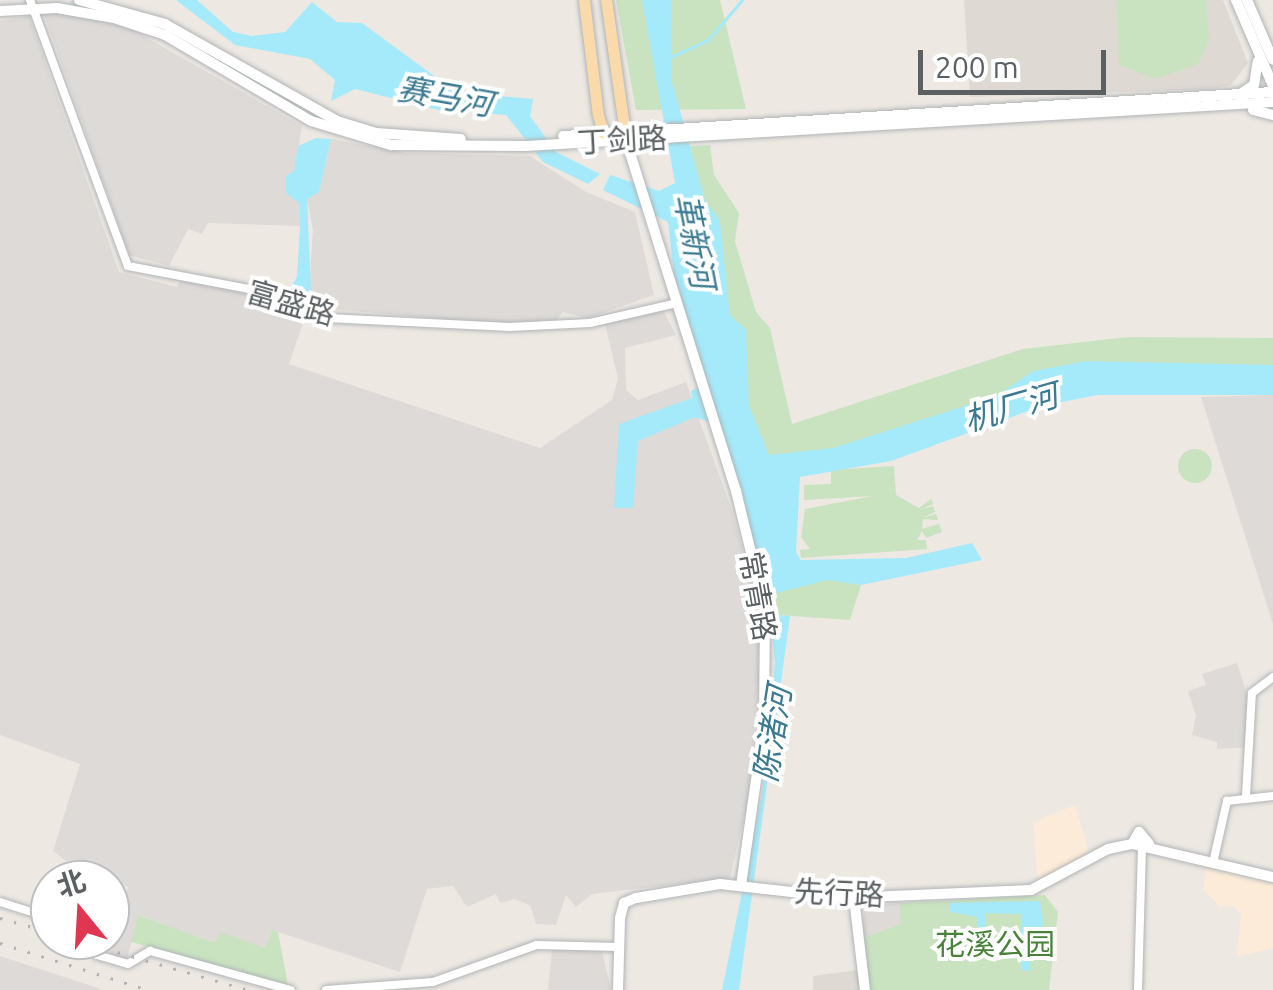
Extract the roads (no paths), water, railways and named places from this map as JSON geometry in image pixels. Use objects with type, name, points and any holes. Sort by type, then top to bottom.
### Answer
[{"type":"main road","name":"丁剑路","points":[[78,0],[165,24],[337,122],[419,138],[522,143]]},
{"type":"main road","points":[[584,0],[603,132],[626,135]]},
{"type":"main road","points":[[606,0],[626,135],[677,303]]},
{"type":"main road","points":[[1236,0],[1273,89]]},
{"type":"main road","points":[[1247,0],[1273,60]]},
{"type":"main road","name":"丁剑路","points":[[0,11],[31,3],[114,18],[165,36],[333,131],[391,145],[522,143],[658,133],[1237,108],[1273,102]]},
{"type":"main road","points":[[1226,99],[1254,84],[1259,68],[1255,45]]},
{"type":"main road","name":"丁剑路","points":[[688,132],[1226,99],[1273,89]]},
{"type":"main road","points":[[1237,108],[1273,115]]},
{"type":"main road","name":"丁剑路","points":[[553,140],[603,132]]},
{"type":"main road","name":"常青路","points":[[677,303],[768,632],[764,724],[743,885]]},
{"type":"main road","points":[[1141,846],[1273,877]]},
{"type":"main road","name":"先行路","points":[[618,990],[624,903],[743,885],[854,898],[1031,890],[1108,849],[1141,846]]},
{"type":"main road","points":[[854,898],[865,990]]},
{"type":"street","name":"富盛路","points":[[31,3],[128,266],[270,293],[327,318],[510,327],[590,322],[677,303]]},
{"type":"street","points":[[1246,796],[1252,693],[1273,677]]},
{"type":"street","points":[[1213,863],[1228,801],[1273,796]]},
{"type":"street","points":[[1138,990],[1141,846]]},
{"type":"street","points":[[0,902],[30,912]]},
{"type":"street","points":[[326,990],[433,982],[538,946],[619,947]]},
{"type":"street","points":[[116,960],[128,964],[150,951],[291,990]]},
{"type":"water","name":"赛马河","points":[[176,0],[197,0],[233,32],[252,36],[285,32],[312,2],[337,22],[362,23],[456,92],[533,99],[530,116],[556,152],[600,174],[588,184],[543,162],[506,115],[439,110],[355,89],[331,101],[335,80],[310,59],[235,45]]},
{"type":"water","points":[[642,0],[671,0],[672,82],[705,200],[720,221],[730,315],[746,330],[749,406],[769,455],[833,448],[996,396],[1033,371],[1086,361],[1273,365],[1273,395],[1097,395],[1042,406],[891,461],[800,477],[796,552],[801,560],[906,558],[972,543],[982,560],[861,585],[827,580],[769,595],[719,426],[695,417],[638,441],[633,508],[614,508],[619,424],[692,398],[691,391],[705,384],[674,275],[668,222],[603,190],[610,175],[659,191],[675,183]]},
{"type":"water","points":[[316,138],[331,139],[319,192],[307,199],[311,290],[298,305],[284,298],[297,277],[300,226],[299,203],[286,193],[286,176],[294,171],[298,146]]},
{"type":"water","name":"陈渚河","points":[[769,602],[778,615],[790,616],[739,990],[722,990],[762,794],[775,663]]},
{"type":"water","points":[[1040,901],[1043,924],[1030,947],[1030,971],[1021,970],[1021,914],[985,913],[986,935],[978,948],[977,917],[950,912],[949,903]]},
{"type":"waterway","points":[[671,57],[708,40],[742,0]]},
{"type":"railway","points":[[0,918],[30,926]]},
{"type":"railway","points":[[0,943],[148,990]]},
{"type":"railway","points":[[130,956],[248,990]]},
{"type":"water label","name":"革新河","points":[[695,241]]},
{"type":"water label","name":"机厂河","points":[[1011,407]]},
{"type":"park label","name":"花溪公园","points":[[995,944]]}]
